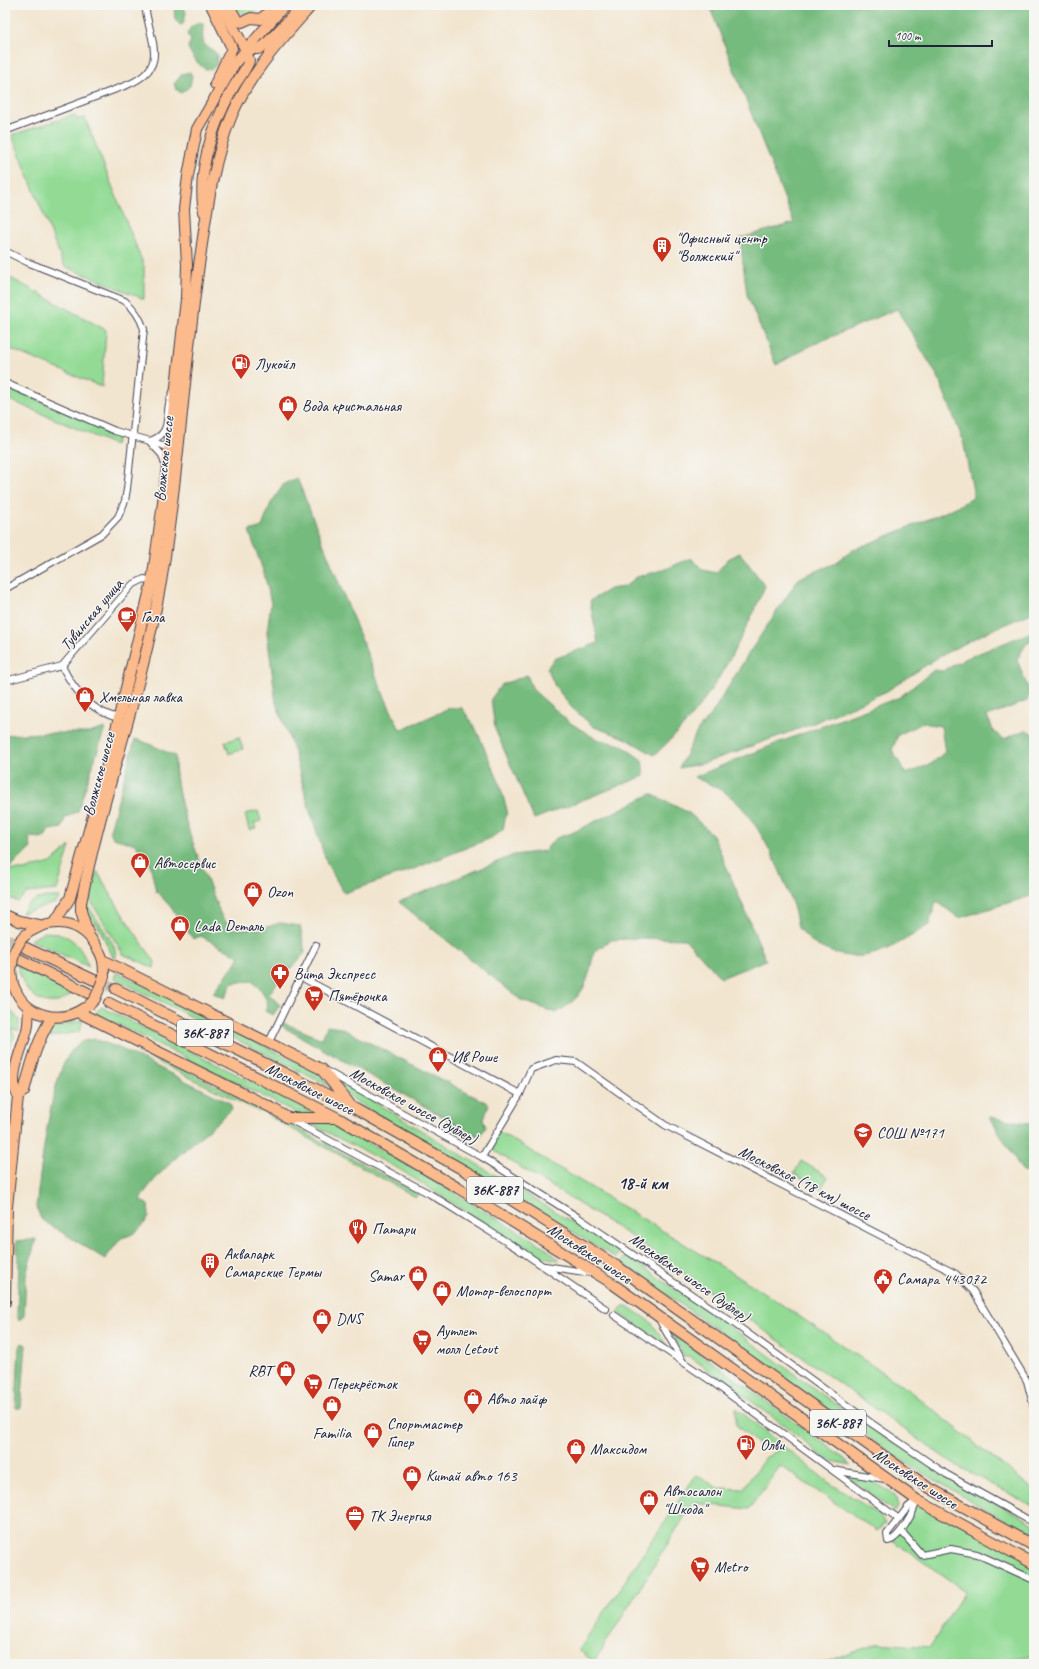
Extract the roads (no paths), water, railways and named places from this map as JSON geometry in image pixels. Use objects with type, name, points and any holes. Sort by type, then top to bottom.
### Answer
[{"type":"main road","points":[[197,129],[203,110],[232,48],[211,5]]},
{"type":"main road","points":[[215,5],[243,48]]},
{"type":"main road","points":[[205,220],[202,190],[207,152],[221,110],[250,61],[221,5]]},
{"type":"main road","points":[[228,5],[233,15],[242,22],[251,18],[261,18],[277,5]]},
{"type":"main road","name":"Волжское шоссе","points":[[103,960],[89,936],[81,911],[81,900],[153,619],[160,585],[174,491],[176,432],[175,389],[186,286],[184,225],[185,192],[197,129],[243,48],[285,5]]},
{"type":"main road","points":[[243,48],[258,49],[264,46],[302,5]]},
{"type":"main road","name":"Волжское шоссе","points":[[55,922],[70,898],[118,718],[152,581],[169,449],[176,432],[205,220],[216,164],[223,139],[243,93],[268,57],[312,5]]},
{"type":"main road","points":[[5,915],[19,921],[40,925],[55,922],[74,926],[89,936]]},
{"type":"main road","points":[[40,925],[14,952],[11,971],[14,988],[20,999],[29,1008],[39,1014],[52,1017],[78,1012],[88,1005],[95,999],[103,960],[321,1069],[352,1106]]},
{"type":"main road","points":[[23,942],[99,978]]},
{"type":"main road","points":[[19,959],[88,993]]},
{"type":"main road","points":[[5,982],[14,988]]},
{"type":"main road","name":"Московское шоссе","points":[[116,990],[352,1106],[467,1172],[634,1278],[926,1486],[1034,1546]]},
{"type":"main road","name":"Московское шоссе","points":[[109,1003],[338,1118],[458,1188],[597,1274],[656,1314],[917,1500],[1034,1564]]},
{"type":"main road","points":[[5,1302],[7,1207],[18,1096],[14,1089],[15,1072],[27,1028],[29,1008]]},
{"type":"main road","points":[[78,1012],[265,1105],[288,1118],[338,1118]]},
{"type":"main road","points":[[18,1096],[24,1092],[38,1044],[52,1017]]},
{"type":"main road","points":[[623,1292],[634,1278]]},
{"type":"main road","points":[[917,1500],[926,1486]]},
{"type":"street","points":[[5,131],[127,85],[145,76],[151,68],[155,57],[154,43],[147,21],[145,5]]},
{"type":"street","points":[[5,251],[27,262],[125,302],[133,307],[140,317],[144,329],[125,502],[118,517],[102,534],[5,589]]},
{"type":"street","points":[[5,383],[115,431],[169,449],[174,457],[172,474],[174,491]]},
{"type":"street","points":[[148,441],[156,439],[164,431],[169,400],[175,389]]},
{"type":"street","points":[[148,441],[162,455],[166,475]]},
{"type":"street","name":"Тувинская улица","points":[[5,681],[62,666],[132,585],[144,579],[152,581]]},
{"type":"street","points":[[62,666],[67,676],[91,706],[97,710],[118,718]]},
{"type":"street","points":[[269,1042],[316,945]]},
{"type":"street","points":[[301,977],[520,1094]]},
{"type":"street","name":"Московское (18 км) шоссе","points":[[482,1157],[520,1094],[531,1069],[556,1060],[576,1062],[665,1124],[956,1274],[973,1291],[1027,1381],[1034,1408]]},
{"type":"street","name":"Московское шоссе (дублер)","points":[[321,1069],[482,1157],[642,1260],[732,1322],[871,1423],[946,1474],[1034,1522]]},
{"type":"street","points":[[288,1118],[430,1194],[543,1266],[606,1309]]},
{"type":"street","points":[[543,1266],[597,1274]]},
{"type":"street","points":[[656,1314],[683,1362]]},
{"type":"street","points":[[614,1315],[683,1362],[899,1519]]},
{"type":"street","points":[[832,1470],[888,1480]]},
{"type":"street","points":[[917,1500],[914,1510],[901,1531],[892,1540],[888,1541],[887,1534],[908,1507],[917,1500]]},
{"type":"street","points":[[901,1531],[922,1555],[951,1549],[977,1554],[1034,1580]]},
{"type":"tunnel","points":[[5,938],[24,947]]},
{"type":"tunnel","points":[[94,980],[116,989]]},
{"type":"place","name":"\"Офисный центр \"Волжский\"","points":[[662,263]]},
{"type":"place","name":"Лукойл","points":[[241,380]]},
{"type":"place","name":"Вода кристальная","points":[[288,422]]},
{"type":"place","name":"Гала","points":[[127,633]]},
{"type":"place","name":"Хмельная лавка","points":[[85,713]]},
{"type":"place","name":"Автосервис","points":[[140,879]]},
{"type":"place","name":"Ozon","points":[[253,908]]},
{"type":"place","name":"Lada Dеталь","points":[[180,942]]},
{"type":"place","name":"Вита Экспресс","points":[[280,990]]},
{"type":"place","name":"Пятёрочка","points":[[314,1012]]},
{"type":"place","name":"Ив Роше","points":[[438,1073]]},
{"type":"place","name":"СОШ №171","points":[[863,1149]]},
{"type":"place","name":"Патари","points":[[358,1245]]},
{"type":"place","name":"Аквапарк Самарские Термы","points":[[210,1279]]},
{"type":"place","name":"Samar","points":[[418,1292]]},
{"type":"place","name":"Самара 443072","points":[[883,1295]]},
{"type":"place","name":"Мотор-велоспорт","points":[[442,1307]]},
{"type":"place","name":"DNS","points":[[322,1335]]},
{"type":"place","name":"Аутлет молл Letout","points":[[422,1356]]},
{"type":"place","name":"RBT","points":[[286,1387]]},
{"type":"place","name":"Перекрёсток","points":[[313,1400]]},
{"type":"place","name":"Авто лайф","points":[[473,1415]]},
{"type":"place","name":"Familia","points":[[332,1422]]},
{"type":"place","name":"Спортмастер Гипер","points":[[373,1449]]},
{"type":"place","name":"Олви","points":[[746,1461]]},
{"type":"place","name":"Максидом","points":[[576,1465]]},
{"type":"place","name":"Китай авто 163","points":[[412,1492]]},
{"type":"place","name":"Автосалон \"Шкода\"","points":[[649,1516]]},
{"type":"place","name":"ТК Энергия","points":[[355,1532]]},
{"type":"place","name":"Metro","points":[[700,1583]]},
{"type":"district","name":"18-й км","points":[[643,1183]]}]
